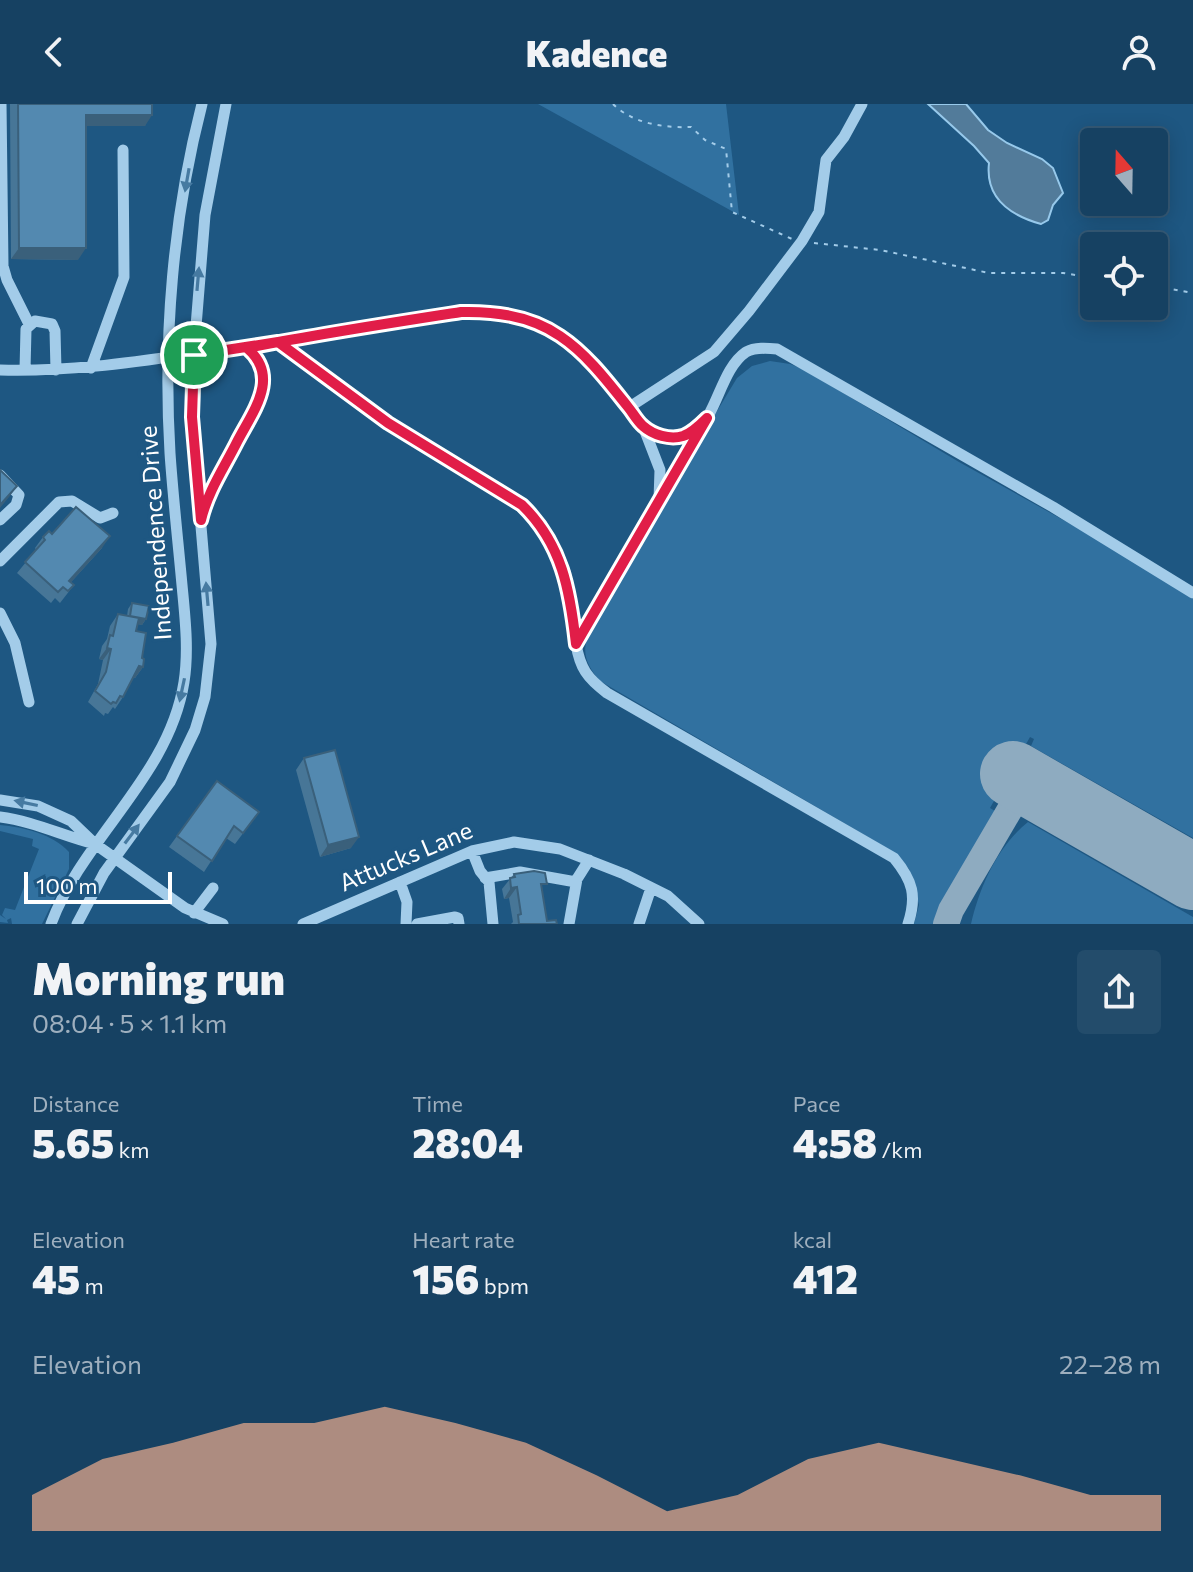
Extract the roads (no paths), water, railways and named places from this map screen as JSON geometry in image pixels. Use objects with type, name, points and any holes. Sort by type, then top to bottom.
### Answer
[{"type":"street","points":[[1,104],[3,266],[29,324],[25,339],[25,370]]},
{"type":"street","name":"Independence Drive","points":[[51,924],[74,875],[160,751],[175,715],[184,680],[186,630],[171,454],[167,360],[183,201],[202,104]]},
{"type":"street","name":"Independence Drive","points":[[77,924],[93,890],[170,782],[188,747],[203,706],[211,644],[192,417],[194,355],[205,215],[226,104]]},
{"type":"street","points":[[628,408],[724,343],[802,241],[819,212],[826,160],[844,137],[862,104]]},
{"type":"street","points":[[91,368],[124,277],[123,150]]},
{"type":"street","points":[[0,370],[91,368],[167,360],[461,312],[483,311],[513,316],[537,323],[581,352],[643,426],[660,470],[659,500]]},
{"type":"street","points":[[29,324],[35,321],[52,324],[56,370]]},
{"type":"street","points":[[278,342],[388,423],[501,491],[538,521],[565,572],[580,666],[587,678],[607,693],[894,858],[914,893],[915,903],[908,924]]},
{"type":"street","points":[[576,644],[732,370],[747,352],[763,348],[777,349],[1053,507],[1193,593]]},
{"type":"street","points":[[643,426],[661,436],[673,438],[687,435],[707,418]]},
{"type":"street","points":[[0,475],[19,495],[16,505],[0,520]]},
{"type":"street","points":[[0,561],[59,502],[72,501],[100,518],[113,513]]},
{"type":"street","points":[[0,613],[15,643],[29,702]]},
{"type":"street","points":[[0,800],[25,802],[71,821],[95,844],[194,913],[223,924]]},
{"type":"street","points":[[0,817],[36,824],[57,834],[95,844]]},
{"type":"street","name":"Attucks Lane","points":[[303,924],[472,851],[492,844],[524,843],[560,849],[651,888],[679,904],[699,924]]},
{"type":"street","points":[[472,851],[489,882],[493,924]]},
{"type":"street","points":[[569,924],[576,882],[589,860]]},
{"type":"street","points":[[485,878],[520,872],[576,882]]},
{"type":"street","points":[[400,882],[407,902],[406,924]]},
{"type":"street","points":[[194,913],[213,888]]},
{"type":"street","points":[[639,924],[651,888]]},
{"type":"street","points":[[417,924],[455,917],[459,924]]}]
